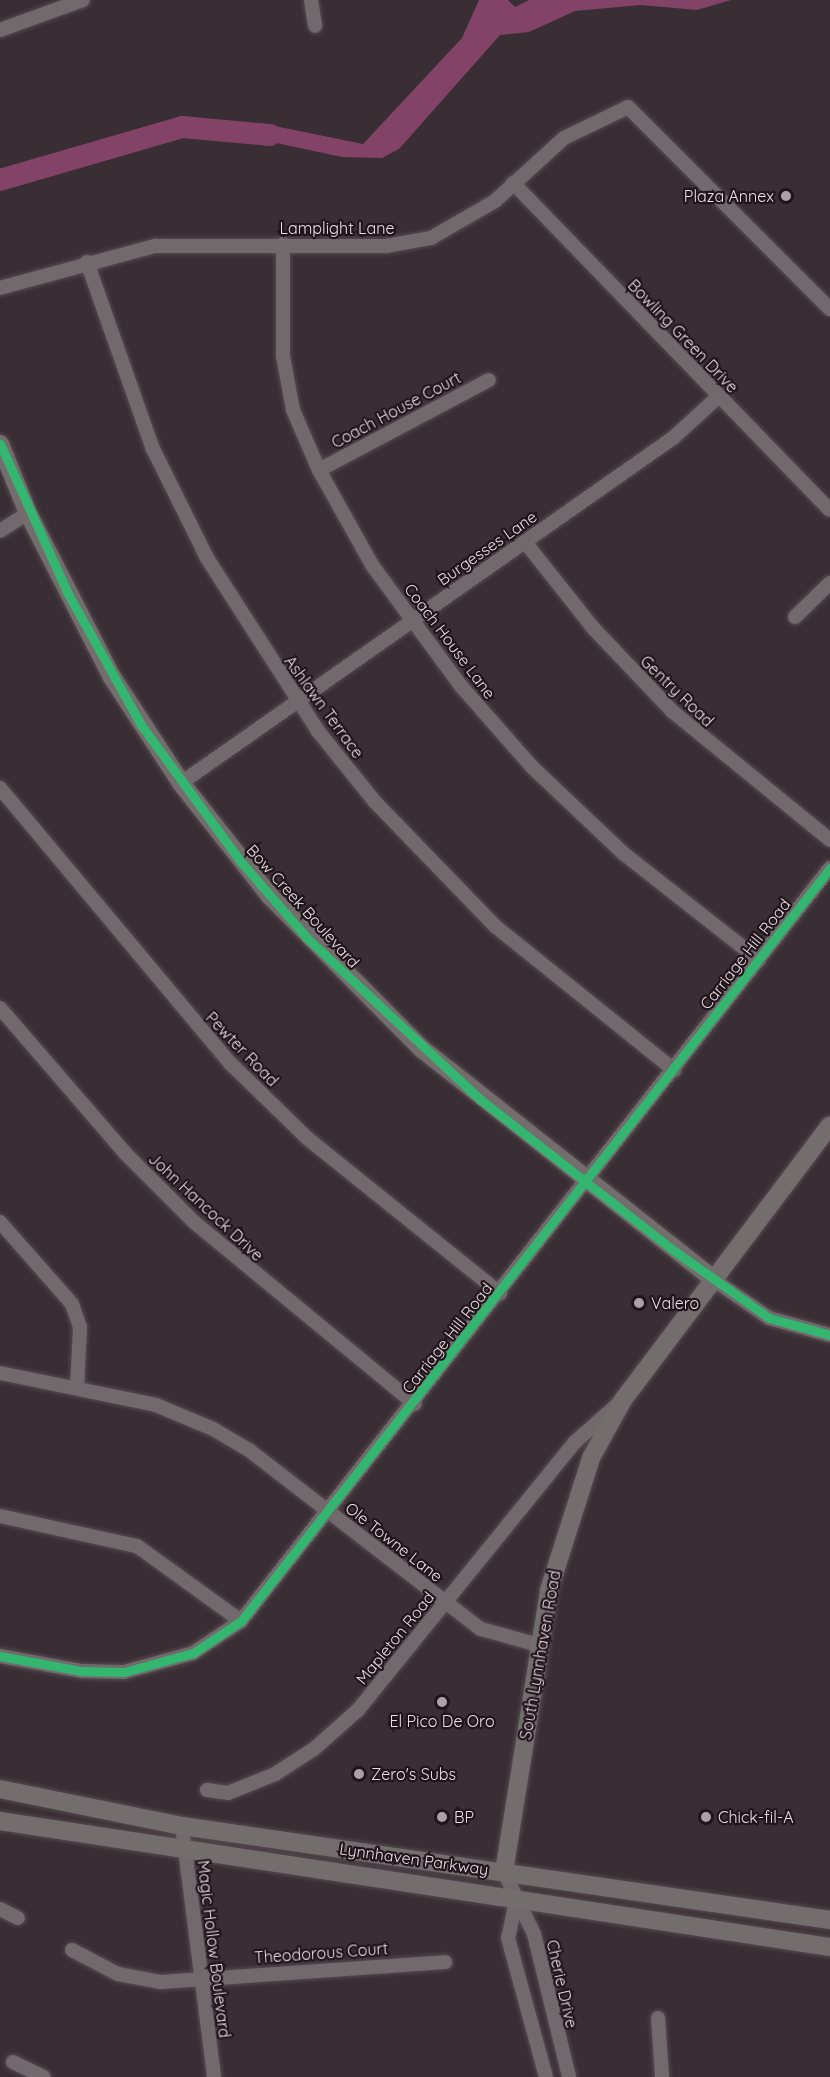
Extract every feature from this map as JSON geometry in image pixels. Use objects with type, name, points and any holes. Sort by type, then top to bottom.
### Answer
[{"type":"street","points":[[0,30],[83,0]]},
{"type":"street","points":[[311,0],[315,26]]},
{"type":"street","name":"Lamplight Lane","points":[[0,288],[87,262],[155,246],[283,244],[386,246],[431,238],[471,218],[588,123],[620,108],[636,110],[830,309]]},
{"type":"street","name":"Bowling Green Drive","points":[[513,183],[830,510]]},
{"type":"street","name":"Coach House Lane","points":[[283,244],[287,383],[319,470],[372,565],[460,686],[540,775],[623,853],[759,960]]},
{"type":"street","name":"Ashlawn Terrace","points":[[87,262],[153,449],[230,600],[298,701],[375,802],[495,926],[674,1070]]},
{"type":"street","name":"Coach House Court","points":[[319,470],[489,380]]},
{"type":"street","name":"Burgesses Lane","points":[[181,783],[673,438],[719,396]]},
{"type":"street","name":"Bow Creek Boulevard","points":[[0,444],[28,513],[112,677],[181,783],[270,896],[364,995],[482,1100],[714,1280]]},
{"type":"street","points":[[0,531],[28,513]]},
{"type":"street","name":"Gentry Road","points":[[525,542],[594,629],[672,711],[830,840]]},
{"type":"street","points":[[795,617],[830,583]]},
{"type":"street","name":"Pewter Road","points":[[0,788],[23,809],[162,988],[238,1071],[307,1138],[500,1293]]},
{"type":"street","name":"Carriage Hill Road","points":[[0,1656],[81,1671],[136,1670],[193,1653],[241,1622],[330,1513],[830,868]]},
{"type":"street","name":"John Hancock Drive","points":[[0,1008],[125,1153],[195,1222],[415,1404]]},
{"type":"street","name":"South Lynnhaven Road","points":[[504,1872],[538,1645],[578,1490],[623,1400],[830,1125]]},
{"type":"street","points":[[0,1222],[72,1304],[80,1328],[77,1388]]},
{"type":"street","points":[[714,1280],[769,1318],[830,1335]]},
{"type":"street","name":"Ole Towne Lane","points":[[0,1373],[156,1405],[213,1429],[330,1513],[445,1603],[494,1636],[538,1645]]},
{"type":"street","name":"Mapleton Road","points":[[207,1790],[228,1793],[256,1784],[314,1749],[358,1710],[575,1442],[623,1400]]},
{"type":"street","points":[[0,1516],[137,1546],[176,1569],[241,1622]]},
{"type":"street","name":"Lynnhaven Parkway","points":[[0,1789],[182,1826],[830,1920]]},
{"type":"street","name":"Lynnhaven Parkway","points":[[0,1821],[184,1852],[830,1947]]},
{"type":"street","name":"Magic Hollow Boulevard","points":[[182,1826],[198,1978],[214,2077]]},
{"type":"street","name":"Cherie Drive","points":[[504,1872],[516,1901],[534,1934],[569,2077]]},
{"type":"street","points":[[516,1901],[508,1938],[546,2077]]},
{"type":"street","points":[[0,1909],[18,1918]]},
{"type":"street","name":"Theodorous Court","points":[[72,1950],[139,1980],[445,1962]]},
{"type":"street","points":[[658,2018],[662,2077]]},
{"type":"street","points":[[13,2062],[44,2077]]},
{"type":"shaded area","points":[[479,0],[508,0],[515,7],[529,0],[731,0],[697,10],[641,5],[575,11],[529,32],[500,35],[399,149],[382,158],[342,157],[244,136],[236,130],[260,123],[363,144],[462,38]]},
{"type":"waterway","points":[[0,180],[182,127],[270,135]]},
{"type":"cycle path","points":[[0,444],[67,592],[141,725],[241,862],[307,938],[481,1100],[673,1250],[769,1318],[830,1335]]},
{"type":"cycle path","points":[[0,1656],[81,1671],[124,1672],[193,1653],[241,1621],[830,868]]},
{"type":"place","name":"Plaza Annex","points":[[786,196]]},
{"type":"place","name":"Valero","points":[[639,1303]]},
{"type":"place","name":"El Pico De Oro","points":[[442,1702]]},
{"type":"place","name":"Zero's Subs","points":[[359,1774]]},
{"type":"place","name":"BP","points":[[442,1817]]},
{"type":"place","name":"Chick-fil-A","points":[[706,1817]]}]
